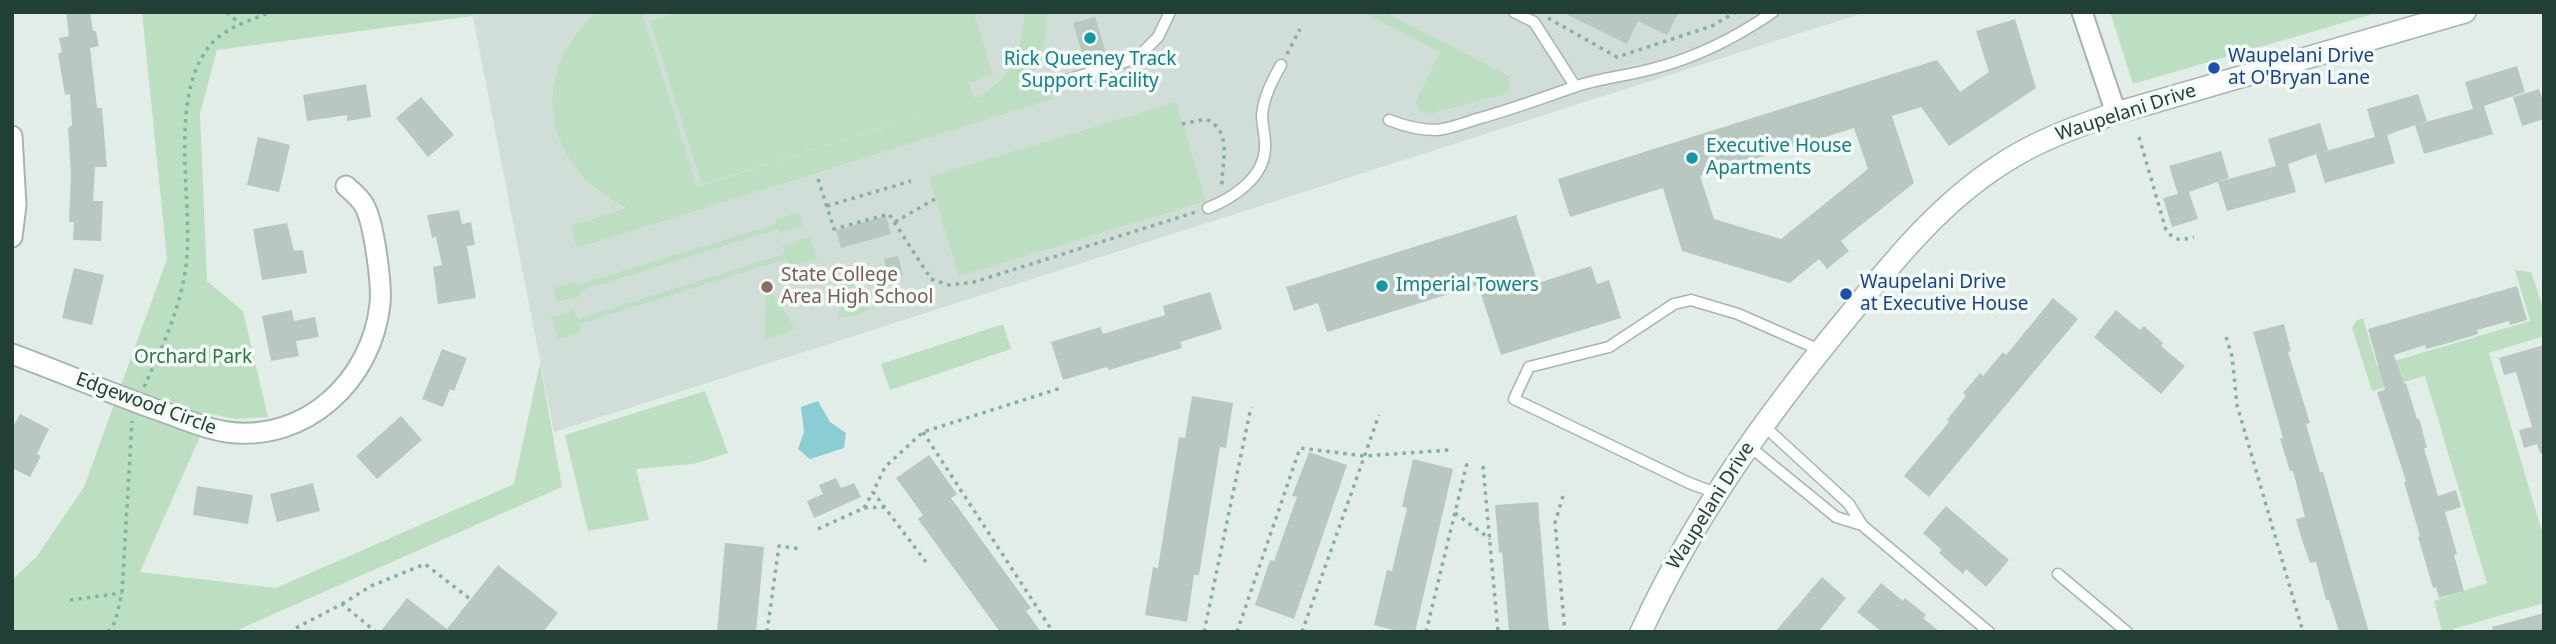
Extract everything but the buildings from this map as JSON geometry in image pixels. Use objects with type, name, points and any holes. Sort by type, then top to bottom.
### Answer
[{"type":"street","points":[[2082,12],[2116,113]]},
{"type":"street","name":"Waupelani Drive","points":[[1641,632],[1671,569],[1716,493],[1762,424],[1915,237],[1970,187],[1999,165],[2065,130],[2116,113],[2465,12]]},
{"type":"street","points":[[12,136],[16,205],[12,237]]},
{"type":"street","name":"Edgewood Circle","points":[[12,354],[137,403],[227,432],[263,431],[305,418],[328,404],[349,384],[369,351],[378,323],[381,295],[371,223],[365,206],[346,186]]},
{"type":"lane","points":[[1048,86],[1137,58],[1158,37],[1170,12]]},
{"type":"lane","points":[[1514,12],[1534,22],[1576,86]]},
{"type":"lane","points":[[1389,120],[1436,130],[1452,127],[1576,86],[1651,70],[1688,57],[1750,28],[1773,12]]},
{"type":"lane","points":[[1208,208],[1250,184],[1259,169],[1265,148],[1262,118],[1264,102],[1284,60]]},
{"type":"lane","points":[[1716,493],[1689,483],[1514,399],[1529,367],[1609,347],[1674,304],[1691,300],[1705,302],[1821,350]]},
{"type":"lane","points":[[1762,424],[1849,503],[1862,525],[1989,632]]},
{"type":"lane","points":[[1748,445],[1836,517],[1862,525]]},
{"type":"lane","points":[[2058,575],[2127,632]]},
{"type":"path","points":[[227,12],[240,24]]},
{"type":"path","points":[[143,389],[172,328],[187,256],[185,147],[191,86],[202,58],[213,42],[240,24],[271,12]]},
{"type":"path","points":[[1537,12],[1617,57],[1712,26],[1735,12]]},
{"type":"path","points":[[1284,60],[1300,29]]},
{"type":"path","points":[[1182,124],[1206,119],[1220,130],[1224,139],[1222,200]]},
{"type":"path","points":[[2139,137],[2166,230],[2180,241],[2194,237]]},
{"type":"path","points":[[818,178],[834,229],[889,214],[931,279],[949,285],[974,282],[1208,208]]},
{"type":"path","points":[[827,206],[911,181]]},
{"type":"path","points":[[895,220],[935,199]]},
{"type":"path","points":[[2226,337],[2232,356],[2237,405],[2303,632]]},
{"type":"path","points":[[864,508],[885,467],[923,432],[1061,388]]},
{"type":"path","points":[[1204,632],[1251,407]]},
{"type":"path","points":[[108,632],[116,622],[122,593],[133,414]]},
{"type":"path","points":[[1302,632],[1378,415]]},
{"type":"path","points":[[923,432],[1053,632]]},
{"type":"path","points":[[1237,632],[1300,448],[1364,456],[1450,450]]},
{"type":"path","points":[[1426,632],[1468,459]]},
{"type":"path","points":[[1483,466],[1498,632]]},
{"type":"path","points":[[873,492],[926,562]]},
{"type":"path","points":[[1563,496],[1555,523],[1565,632]]},
{"type":"path","points":[[818,529],[864,508],[884,507]]},
{"type":"path","points":[[1455,513],[1490,539]]},
{"type":"path","points":[[767,632],[779,546],[802,549]]},
{"type":"path","points":[[297,631],[371,586],[425,564],[470,599]]},
{"type":"path","points":[[70,600],[122,593]]},
{"type":"path","points":[[342,604],[376,632]]},
{"type":"shaded area","name":"State College Area High School","points":[[472,12],[1866,12],[554,432]]},
{"type":"green space","name":"Orchard Park","points":[[142,12],[472,12],[473,16],[217,50],[200,114],[207,281],[243,311],[268,417],[236,419],[210,414],[140,572],[276,588],[514,484],[540,363],[562,487],[233,632],[12,632],[12,580],[37,556],[84,487],[167,259]]},
{"type":"green space","points":[[597,12],[651,12],[643,15],[697,187],[972,100],[702,184],[650,21],[679,12],[974,12],[993,75],[969,83],[975,99],[997,84],[1012,63],[1021,39],[1024,12],[1048,12],[1044,48],[1028,83],[1045,78],[1052,99],[577,248],[571,226],[627,208],[599,191],[577,169],[562,145],[554,119],[553,91],[560,64],[574,37]]},
{"type":"green space","points":[[1363,12],[1384,12],[1505,74],[1510,77],[1509,90],[1504,94],[1433,113],[1420,111],[1416,101],[1440,52]]},
{"type":"green space","points":[[2110,12],[2380,12],[2133,84]]},
{"type":"green space","points":[[1176,102],[1206,201],[959,276],[929,177]]},
{"type":"green space","points":[[799,213],[802,227],[780,233],[778,229],[579,291],[580,296],[557,302],[553,288],[576,282],[577,285],[776,224],[776,219]]},
{"type":"green space","points":[[810,237],[817,259],[789,267],[786,259],[579,324],[581,332],[558,339],[551,317],[574,310],[578,319],[785,254],[783,245]]},
{"type":"green space","points":[[2515,270],[2531,272],[2544,310],[2544,336],[2489,353],[2544,538],[2544,603],[2453,629],[2453,632],[2442,632],[2434,601],[2487,583],[2425,376],[2372,391],[2352,328],[2356,321],[2363,318],[2377,366],[2530,321]]},
{"type":"green space","points":[[845,271],[870,309],[855,316],[839,318],[841,272]]},
{"type":"green space","points":[[771,291],[795,329],[780,336],[764,338],[766,292]]},
{"type":"green space","points":[[1003,324],[1011,349],[890,390],[881,364]]},
{"type":"green space","points":[[705,391],[728,453],[693,464],[636,469],[649,520],[588,531],[565,435]]},
{"type":"water","points":[[818,401],[830,422],[846,433],[844,448],[810,459],[798,449],[804,432],[801,407]]},
{"type":"place","name":"Rick Queeney Track Support Facility","points":[[1090,38]]},
{"type":"place","name":"Waupelani Drive at O'Bryan Lane","points":[[2214,68]]},
{"type":"place","name":"Executive House Apartments","points":[[1692,158]]},
{"type":"place","name":"Imperial Towers","points":[[1382,286]]},
{"type":"place","name":"State College Area High School","points":[[767,287]]},
{"type":"place","name":"Waupelani Drive at Executive House","points":[[1846,294]]}]
